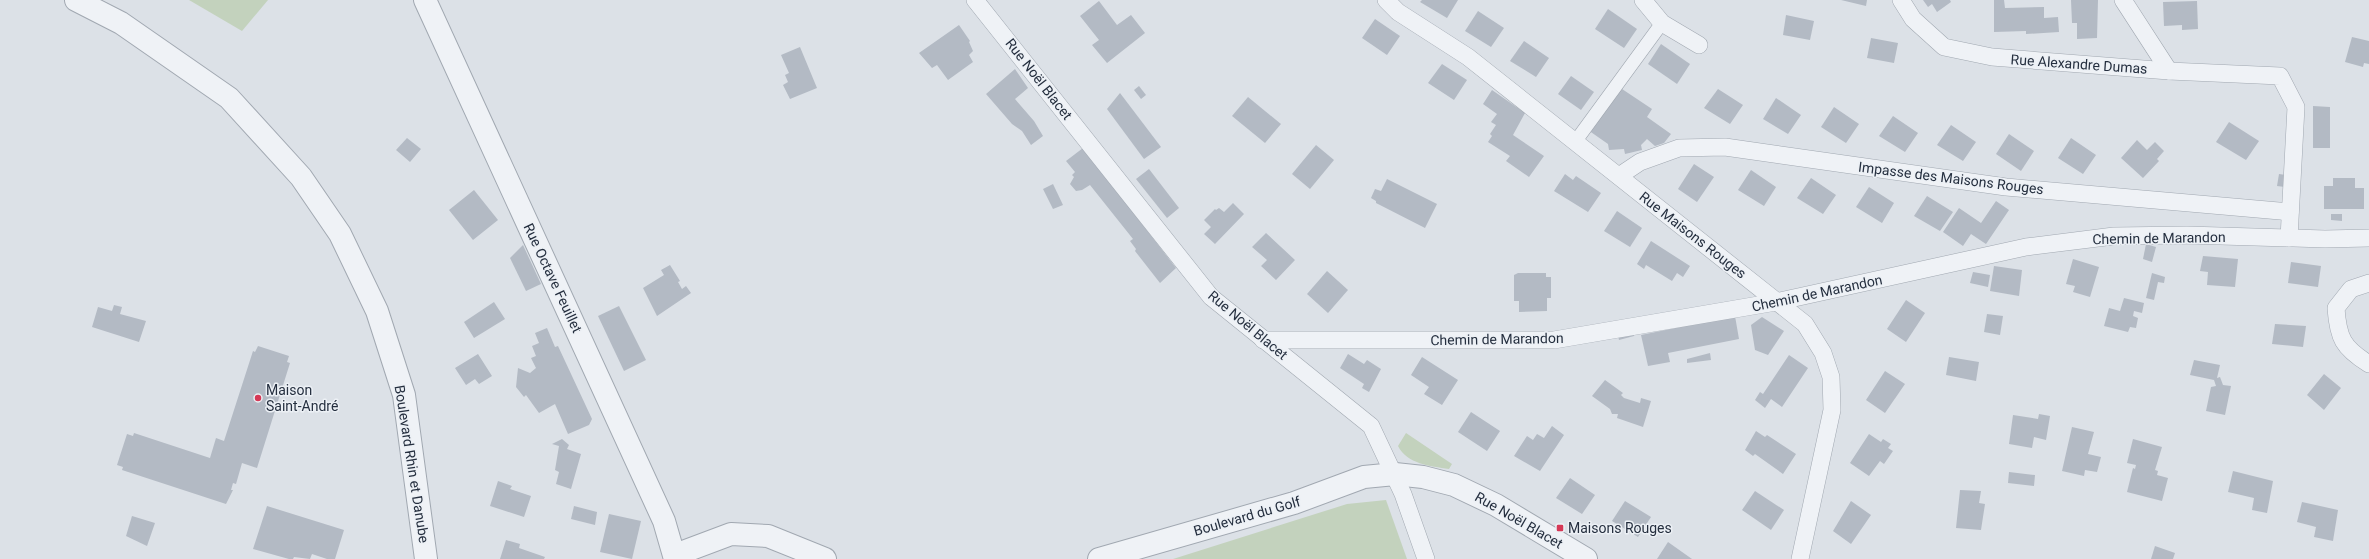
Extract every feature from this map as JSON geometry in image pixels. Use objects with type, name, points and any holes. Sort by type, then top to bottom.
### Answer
[{"type":"street","name":"Boulevard Rhin et Danube","points":[[76,0],[121,23],[229,98],[301,177],[340,234],[377,311],[404,395],[426,559]]},
{"type":"street","name":"Rue Octave Feuillet","points":[[424,0],[664,521],[675,557]]},
{"type":"street","name":"Rue Noël Blacet","points":[[975,0],[1211,297],[1263,340],[1344,401],[1372,426],[1394,474],[1423,477],[1454,485],[1496,505],[1586,559]]},
{"type":"street","name":"Rue Maisons Rouges","points":[[1386,0],[1398,12],[1468,57],[1805,324],[1823,353],[1831,377],[1832,410],[1800,559]]},
{"type":"street","points":[[1643,0],[1662,23],[1699,45]]},
{"type":"street","name":"Rue Alexandre Dumas","points":[[1901,0],[1912,19],[1944,47],[1992,57],[2170,71],[2280,76],[2296,107],[2290,212]]},
{"type":"street","points":[[2123,0],[2170,71]]},
{"type":"street","points":[[1575,142],[1662,23]]},
{"type":"street","name":"Impasse des Maisons Rouges","points":[[1619,176],[1640,162],[1679,148],[1725,147],[2006,187],[2290,212]]},
{"type":"street","points":[[2289,238],[2290,212]]},
{"type":"street","name":"Chemin de Marandon","points":[[1263,340],[1554,340],[1776,302],[2026,247],[2070,241],[2114,236],[2187,235],[2289,238],[2369,238]]},
{"type":"street","points":[[2369,284],[2351,289],[2336,308],[2337,331],[2353,354],[2369,364]]},
{"type":"street","points":[[1394,474],[1426,559]]},
{"type":"street","name":"Boulevard du Golf","points":[[1099,559],[1294,503],[1364,477],[1394,474]]},
{"type":"street","points":[[675,557],[731,534],[768,536],[825,559]]},
{"type":"green space","points":[[189,0],[268,0],[242,31]]},
{"type":"green space","points":[[1406,433],[1452,464],[1449,469],[1420,463],[1407,457],[1398,446]]},
{"type":"green space","points":[[1386,500],[1407,559],[1173,559],[1347,504]]},
{"type":"building","points":[[1422,0],[1458,0],[1447,18],[1420,2]]},
{"type":"building","points":[[1841,0],[1867,0],[1866,6]]},
{"type":"building","points":[[1923,0],[1950,0],[1951,2],[1937,12],[1932,4],[1928,7]]},
{"type":"building","points":[[1994,0],[2004,0],[2005,8],[2044,7],[2044,18],[2058,17],[2059,32],[2026,34],[2026,31],[1994,32]]},
{"type":"building","points":[[2071,0],[2098,0],[2097,38],[2077,39],[2077,23],[2072,23]]},
{"type":"building","points":[[1099,1],[1117,25],[1131,15],[1145,33],[1107,63],[1092,45],[1099,40],[1080,16]]},
{"type":"building","points":[[2197,1],[2198,29],[2182,30],[2182,25],[2164,26],[2163,2]]},
{"type":"building","points":[[1608,9],[1637,29],[1624,48],[1595,29]]},
{"type":"building","points":[[1478,11],[1504,28],[1491,47],[1465,31]]},
{"type":"building","points":[[1786,15],[1814,21],[1810,40],[1783,35]]},
{"type":"building","points":[[1375,19],[1400,36],[1387,55],[1362,38]]},
{"type":"building","points":[[959,25],[970,41],[969,42],[973,51],[969,55],[973,62],[948,80],[937,65],[932,68],[919,53]]},
{"type":"building","points":[[2352,37],[2369,41],[2369,64],[2364,63],[2363,67],[2345,62]]},
{"type":"building","points":[[1871,38],[1898,43],[1894,63],[1867,58]]},
{"type":"building","points":[[1524,41],[1549,58],[1536,77],[1510,61]]},
{"type":"building","points":[[1661,44],[1690,64],[1677,84],[1648,64]]},
{"type":"building","points":[[800,47],[817,88],[790,99],[783,85],[788,82],[785,75],[789,73],[781,55]]},
{"type":"building","points":[[1442,64],[1467,80],[1454,100],[1428,83]]},
{"type":"building","points":[[1015,69],[1028,88],[1015,99],[1034,121],[1043,136],[1031,145],[1022,131],[1012,124],[986,94]]},
{"type":"building","points":[[1571,76],[1594,92],[1581,110],[1558,94]]},
{"type":"building","points":[[1139,86],[1146,95],[1141,99],[1134,90]]},
{"type":"building","points":[[1619,87],[1652,109],[1647,117],[1671,134],[1664,143],[1655,146],[1647,139],[1641,145],[1642,150],[1625,154],[1624,149],[1609,150],[1608,144],[1588,130]]},
{"type":"building","points":[[1718,89],[1743,105],[1730,124],[1704,108]]},
{"type":"building","points":[[1492,90],[1525,113],[1513,135],[1544,156],[1529,177],[1506,161],[1510,156],[1488,142],[1492,136],[1490,134],[1496,125],[1491,122],[1497,114],[1483,104]]},
{"type":"building","points":[[1120,93],[1161,147],[1144,159],[1107,109]]},
{"type":"building","points":[[1248,97],[1281,124],[1265,143],[1232,116]]},
{"type":"building","points":[[1776,98],[1801,115],[1788,134],[1763,119]]},
{"type":"building","points":[[2313,106],[2330,107],[2330,148],[2313,148]]},
{"type":"building","points":[[1834,107],[1859,124],[1846,143],[1821,127]]},
{"type":"building","points":[[1893,116],[1918,133],[1905,152],[1879,136]]},
{"type":"building","points":[[2229,122],[2259,141],[2246,160],[2216,142]]},
{"type":"building","points":[[1951,125],[1976,142],[1963,161],[1937,145]]},
{"type":"building","points":[[2009,134],[2034,151],[2021,171],[1996,154]]},
{"type":"building","points":[[407,138],[421,149],[410,162],[396,150]]},
{"type":"building","points":[[2071,138],[2096,155],[2083,174],[2058,158]]},
{"type":"building","points":[[2137,140],[2147,150],[2155,142],[2164,151],[2157,159],[2159,161],[2143,178],[2121,158]]},
{"type":"building","points":[[1316,145],[1334,160],[1310,189],[1292,174]]},
{"type":"building","points":[[1083,148],[1176,268],[1160,283],[1135,251],[1136,249],[1130,241],[1133,239],[1090,185],[1082,190],[1076,191],[1070,184],[1074,177],[1072,175],[1075,172],[1066,161]]},
{"type":"building","points":[[1694,164],[1714,177],[1697,202],[1678,189]]},
{"type":"building","points":[[1149,169],[1179,208],[1167,218],[1136,179]]},
{"type":"building","points":[[1751,170],[1776,187],[1764,206],[1738,190]]},
{"type":"building","points":[[1565,174],[1573,180],[1576,176],[1601,193],[1588,212],[1554,191]]},
{"type":"building","points":[[2279,174],[2286,175],[2285,187],[2277,186]]},
{"type":"building","points":[[1811,178],[1836,195],[1823,214],[1797,198]]},
{"type":"building","points":[[2333,178],[2355,178],[2355,188],[2364,188],[2364,209],[2324,209],[2324,186],[2333,186]]},
{"type":"building","points":[[1387,179],[1437,204],[1425,228],[1376,203],[1376,201],[1371,198],[1375,189],[1381,191]]},
{"type":"building","points":[[1053,184],[1063,205],[1053,209],[1043,189]]},
{"type":"building","points":[[1869,187],[1894,203],[1882,223],[1856,207]]},
{"type":"building","points":[[474,190],[498,220],[473,240],[449,210]]},
{"type":"building","points":[[1927,196],[1953,212],[1940,231],[1914,216]]},
{"type":"building","points":[[1996,201],[2009,210],[1986,244],[1971,234],[1963,246],[1943,232],[1959,208],[1981,223]]},
{"type":"building","points":[[1233,203],[1244,214],[1215,244],[1204,234],[1211,227],[1204,220],[1215,209],[1216,210],[1219,208],[1224,212]]},
{"type":"building","points":[[1617,211],[1642,228],[1630,247],[1604,231]]},
{"type":"building","points":[[2331,214],[2342,214],[2342,221],[2331,220]]},
{"type":"building","points":[[1266,233],[1295,260],[1276,280],[1261,266],[1267,260],[1252,247]]},
{"type":"building","points":[[1651,241],[1690,266],[1683,277],[1677,273],[1672,281],[1646,265],[1644,269],[1637,264]]},
{"type":"building","points":[[2146,244],[2156,247],[2152,262],[2143,259]]},
{"type":"building","points":[[523,245],[541,284],[526,291],[510,258]]},
{"type":"building","points":[[2203,256],[2238,259],[2235,287],[2207,285],[2208,272],[2200,271]]},
{"type":"building","points":[[2073,259],[2099,267],[2090,297],[2073,292],[2075,286],[2066,284]]},
{"type":"building","points":[[2291,262],[2321,266],[2318,287],[2288,283]]},
{"type":"building","points":[[670,265],[680,281],[678,282],[682,289],[686,286],[691,293],[657,316],[643,288],[664,275],[661,270]]},
{"type":"building","points":[[1994,266],[2022,270],[2019,296],[1990,291]]},
{"type":"building","points":[[1327,271],[1348,290],[1328,313],[1307,294]]},
{"type":"building","points":[[1973,272],[1990,275],[1988,287],[1970,283]]},
{"type":"building","points":[[1518,273],[1546,273],[1546,277],[1551,277],[1551,298],[1547,298],[1547,311],[1519,312],[1519,301],[1514,301],[1514,275]]},
{"type":"building","points":[[2152,273],[2165,277],[2164,283],[2158,282],[2154,300],[2146,298]]},
{"type":"building","points":[[2124,298],[2144,303],[2142,313],[2134,311],[2133,316],[2138,318],[2136,328],[2130,327],[2128,332],[2104,326],[2109,308],[2120,311]]},
{"type":"building","points":[[1906,300],[1925,313],[1906,342],[1887,329]]},
{"type":"building","points":[[494,302],[505,319],[474,338],[464,322]]},
{"type":"building","points":[[114,305],[122,307],[120,314],[146,321],[139,342],[92,327],[98,307],[112,311]]},
{"type":"building","points":[[619,306],[646,360],[624,371],[598,316]]},
{"type":"building","points":[[1987,314],[2003,316],[2000,335],[1984,332]]},
{"type":"building","points":[[1735,316],[1739,339],[1668,353],[1670,362],[1648,366],[1641,335]]},
{"type":"building","points":[[1762,317],[1784,331],[1768,355],[1755,350],[1751,325]]},
{"type":"building","points":[[2275,324],[2306,326],[2303,347],[2272,344]]},
{"type":"building","points":[[547,328],[555,347],[558,346],[592,419],[589,425],[568,434],[555,404],[539,413],[526,395],[524,397],[516,387],[518,368],[530,373],[536,368],[531,358],[536,356],[532,346],[539,343],[535,333]]},
{"type":"building","points":[[1634,329],[1634,336],[1619,340],[1617,332]]},
{"type":"building","name":"Maison Saint-André","points":[[258,346],[289,356],[287,362],[290,363],[257,468],[242,463],[236,484],[233,483],[231,490],[233,490],[226,504],[122,470],[123,467],[117,465],[127,434],[133,436],[134,433],[210,458],[216,438],[224,441],[253,351],[255,352]]},
{"type":"building","points":[[1710,353],[1711,360],[1687,363],[1687,359]]},
{"type":"building","points":[[478,354],[492,376],[479,384],[475,379],[466,385],[455,368]]},
{"type":"building","points":[[1348,354],[1364,364],[1367,360],[1381,369],[1369,392],[1362,388],[1364,384],[1340,368]]},
{"type":"building","points":[[1789,355],[1808,368],[1782,407],[1771,399],[1765,408],[1755,400],[1760,392],[1763,394]]},
{"type":"building","points":[[1422,357],[1458,380],[1442,405],[1424,394],[1429,387],[1411,375]]},
{"type":"building","points":[[1949,357],[1979,362],[1976,381],[1946,375]]},
{"type":"building","points":[[2194,360],[2220,365],[2217,378],[2220,377],[2223,385],[2231,386],[2225,415],[2206,411],[2211,387],[2216,386],[2214,380],[2190,375]]},
{"type":"building","points":[[1885,371],[1905,384],[1885,413],[1866,400]]},
{"type":"building","points":[[2324,374],[2341,388],[2324,410],[2307,395]]},
{"type":"building","points":[[1605,380],[1623,393],[1621,395],[1624,398],[1640,403],[1641,398],[1651,401],[1643,427],[1617,418],[1618,414],[1612,414],[1610,409],[1592,396]]},
{"type":"building","points":[[1471,412],[1500,431],[1487,451],[1458,432]]},
{"type":"building","points":[[2039,414],[2050,416],[2046,440],[2034,437],[2032,448],[2009,444],[2013,415],[2038,419]]},
{"type":"building","points":[[1552,426],[1564,435],[1540,471],[1514,456],[1527,436],[1533,440],[1537,434],[1544,438]]},
{"type":"building","points":[[2072,427],[2094,432],[2088,454],[2101,457],[2097,472],[2085,470],[2084,476],[2062,471]]},
{"type":"building","points":[[1756,431],[1765,437],[1767,435],[1796,454],[1783,474],[1755,454],[1753,456],[1745,450]]},
{"type":"building","points":[[1869,434],[1881,442],[1883,439],[1891,444],[1888,448],[1893,451],[1884,464],[1880,461],[1869,476],[1850,463]]},
{"type":"building","points":[[562,439],[569,445],[567,449],[581,454],[571,489],[556,484],[559,472],[555,470],[559,446],[552,444]]},
{"type":"building","points":[[2133,439],[2162,447],[2155,470],[2158,471],[2157,475],[2168,478],[2162,501],[2127,492],[2133,468],[2135,469],[2136,465],[2127,463]]},
{"type":"building","points":[[2233,471],[2273,481],[2267,513],[2252,510],[2254,498],[2228,492]]},
{"type":"building","points":[[2009,472],[2035,475],[2034,486],[2008,483]]},
{"type":"building","points":[[1570,478],[1595,495],[1582,514],[1556,498]]},
{"type":"building","points":[[498,481],[512,486],[510,489],[531,496],[524,517],[490,506]]},
{"type":"building","points":[[1960,490],[1981,491],[1979,503],[1985,504],[1981,530],[1956,528]]},
{"type":"building","points":[[1755,491],[1784,510],[1771,530],[1742,510]]},
{"type":"building","points":[[1625,501],[1651,517],[1638,537],[1612,521]]},
{"type":"building","points":[[1851,501],[1871,515],[1851,544],[1833,531]]},
{"type":"building","points":[[2302,502],[2338,510],[2333,541],[2314,537],[2316,527],[2297,522]]},
{"type":"building","points":[[267,506],[344,530],[335,559],[327,559],[312,554],[310,559],[294,557],[293,559],[289,559],[253,549]]},
{"type":"building","points":[[574,506],[597,512],[595,525],[571,519]]},
{"type":"building","points":[[609,514],[641,521],[632,559],[600,552]]},
{"type":"building","points":[[132,516],[155,523],[147,546],[126,536]]},
{"type":"building","points":[[506,540],[520,544],[519,548],[545,557],[544,559],[500,559]]},
{"type":"building","points":[[1668,542],[1692,559],[1657,559]]},
{"type":"building","points":[[2155,546],[2175,553],[2173,559],[2151,559]]},
{"type":"place","name":"Maison Saint-André","points":[[258,398]]},
{"type":"place","name":"Maisons Rouges","points":[[1560,528]]}]
